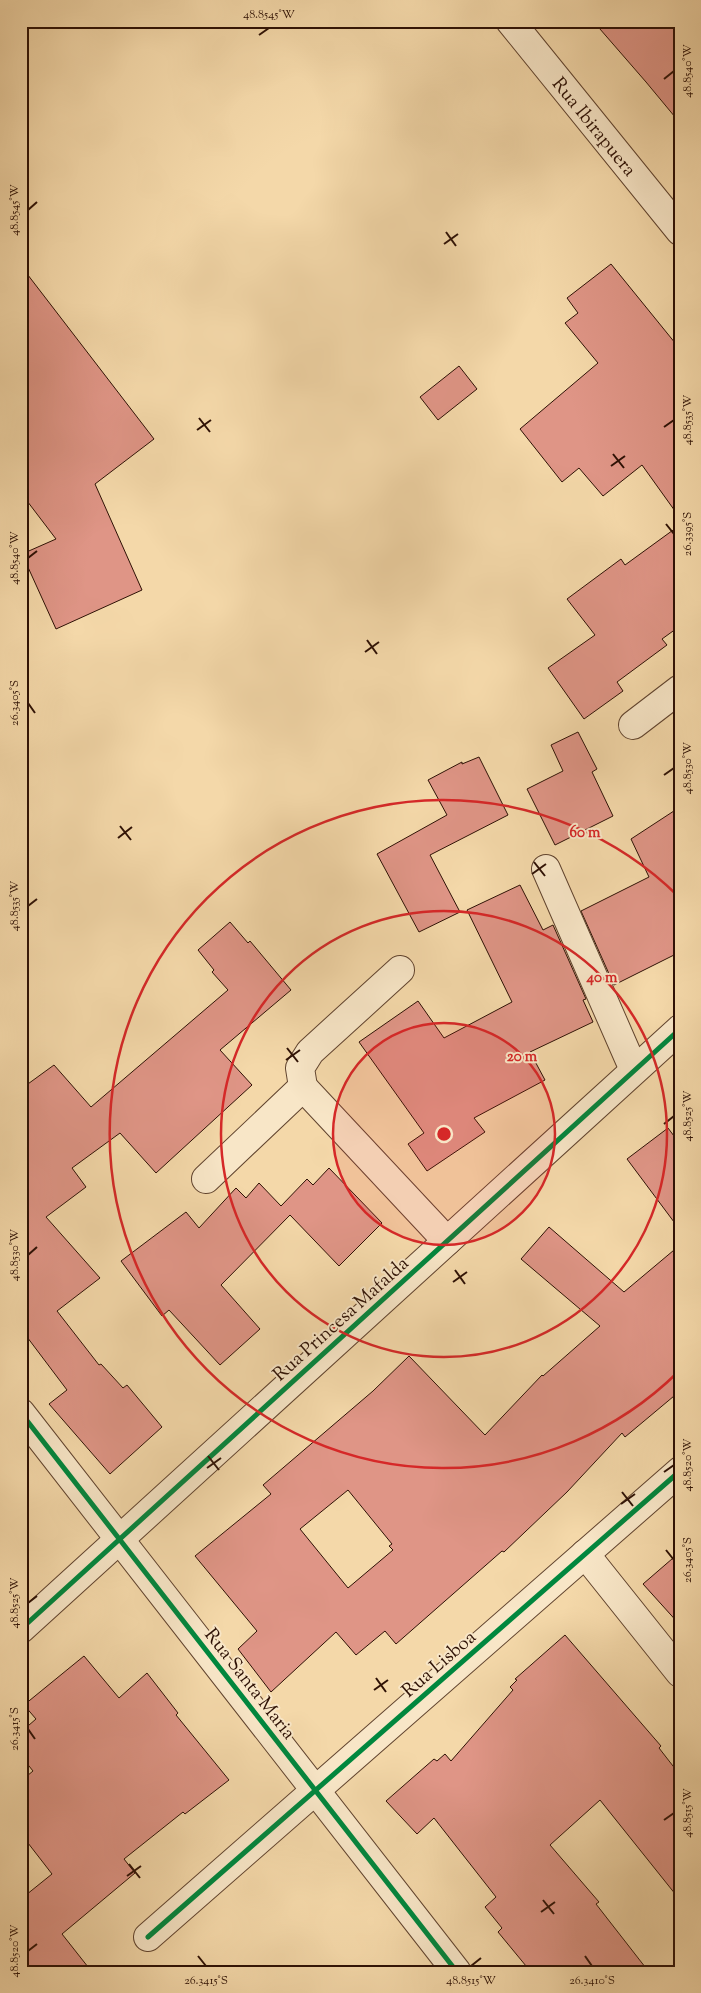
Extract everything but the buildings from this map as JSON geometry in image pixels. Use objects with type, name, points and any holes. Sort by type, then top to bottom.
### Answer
[{"type":"street","name":"Rua Ibirapuera","points":[[510,21],[680,232]]},
{"type":"street","points":[[633,726],[680,689]]},
{"type":"street","points":[[546,869],[634,1070]]},
{"type":"street","points":[[400,970],[310,1052],[300,1068],[303,1087],[447,1241]]},
{"type":"street","name":"Rua Princesa Mafalda","points":[[21,1629],[680,1028]]},
{"type":"street","points":[[206,1179],[303,1087]]},
{"type":"street","name":"Rua Santa Maria","points":[[21,1413],[457,1972]]},
{"type":"street","name":"Rua Lisboa","points":[[148,1937],[680,1471]]},
{"type":"street","points":[[585,1554],[680,1673]]},
{"type":"cycle path","points":[[21,1629],[680,1029]]},
{"type":"cycle path","points":[[21,1413],[457,1972]]},
{"type":"cycle path","points":[[148,1937],[680,1471]]}]
